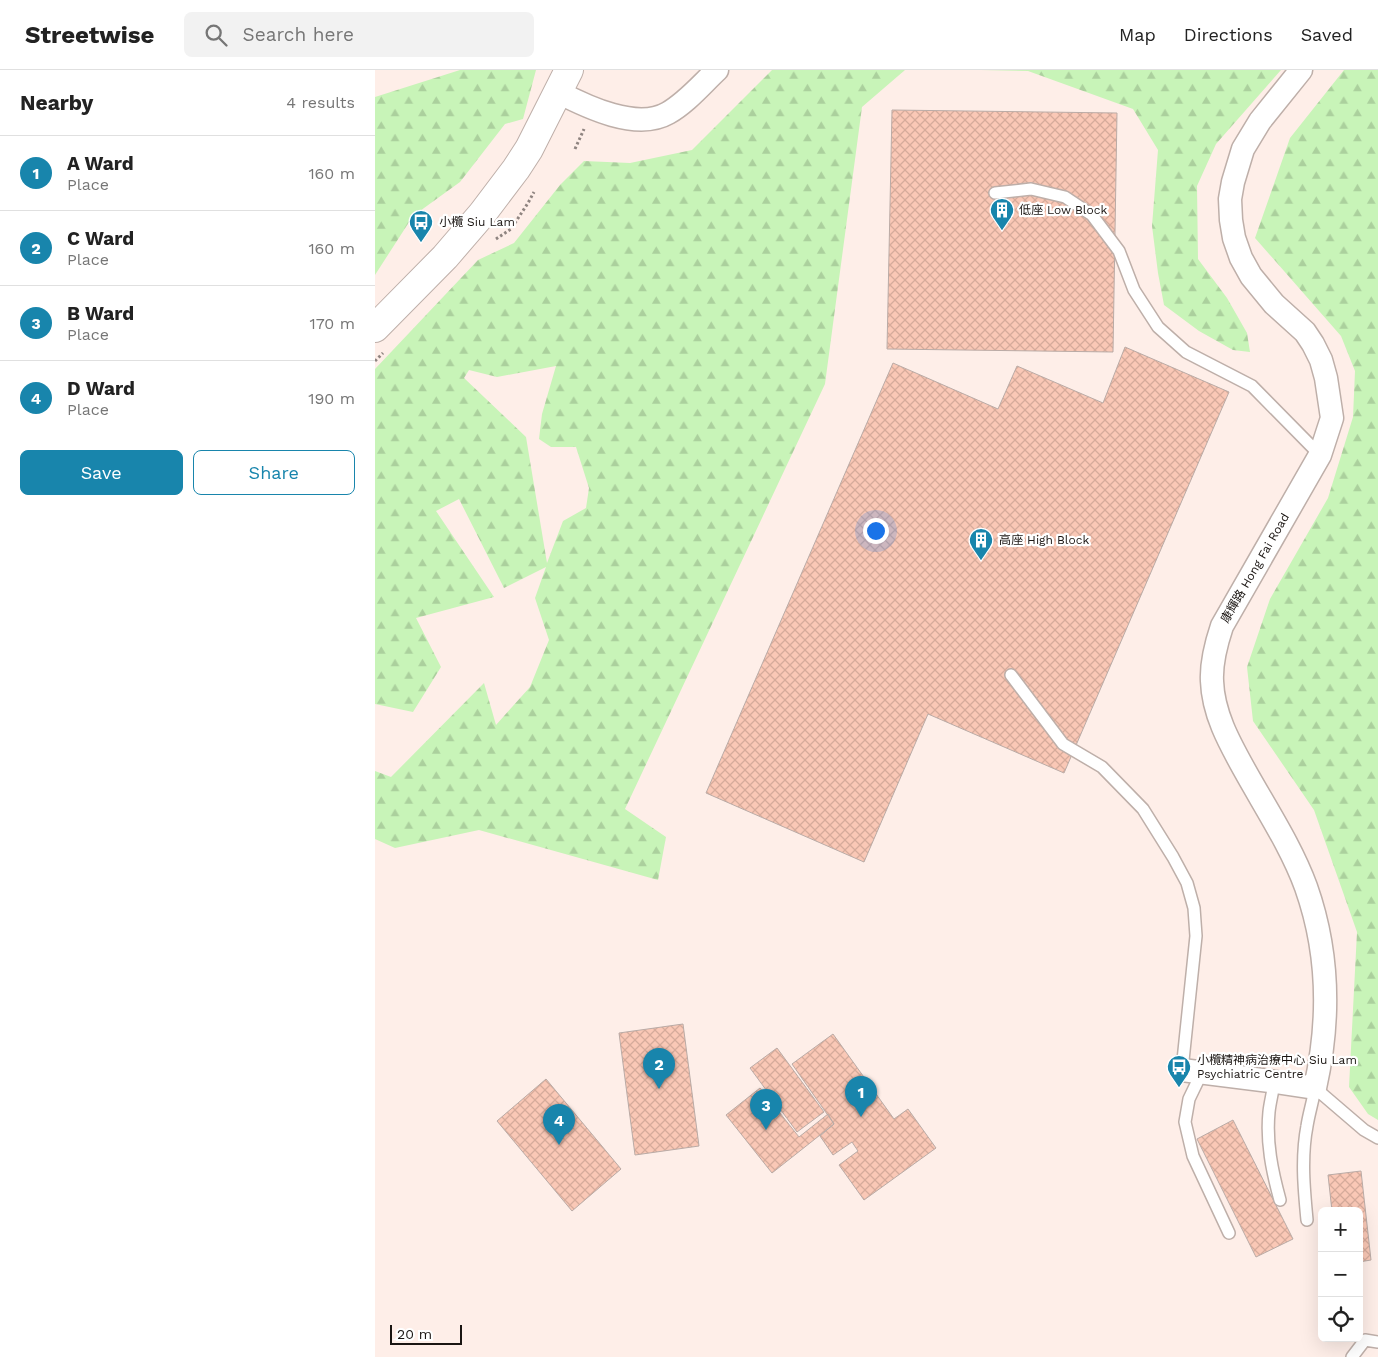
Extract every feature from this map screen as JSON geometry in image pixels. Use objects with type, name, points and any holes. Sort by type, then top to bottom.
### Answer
[{"type":"main road","points":[[375,328],[445,257],[482,214],[529,149],[563,81]]},
{"type":"street","points":[[563,81],[593,109],[645,120],[655,119],[668,113],[684,101],[717,70]]},
{"type":"street","name":"康輝路 Hong Fai Road","points":[[1301,70],[1251,134],[1243,149],[1230,199],[1231,220],[1234,238],[1241,258],[1251,276],[1274,304],[1305,332],[1313,344],[1321,360],[1326,378],[1332,418],[1320,455],[1222,626],[1214,654],[1211,682],[1221,723],[1298,867],[1313,910],[1323,954],[1326,1004],[1321,1062],[1315,1088]]},
{"type":"street","points":[[1192,1071],[1315,1088]]},
{"type":"lane","points":[[995,193],[1031,189],[1065,197],[1092,216],[1119,251],[1134,290],[1158,327],[1186,352],[1252,386],[1320,455]]},
{"type":"lane","points":[[1011,675],[1063,744],[1102,767],[1143,809],[1187,883],[1194,908],[1196,936],[1192,1071],[1185,1122],[1193,1156],[1229,1233]]},
{"type":"lane","points":[[1274,1082],[1269,1112],[1269,1136],[1271,1165],[1279,1200]]},
{"type":"lane","points":[[1307,1220],[1303,1187],[1304,1161],[1307,1128],[1315,1088],[1364,1130],[1378,1138]]},
{"type":"lane","points":[[1352,1357],[1365,1340],[1378,1342]]},
{"type":"green space","points":[[460,70],[536,70],[523,119],[505,124],[460,182],[413,216],[375,275],[375,97]]},
{"type":"green space","points":[[772,70],[905,70],[862,107],[825,384],[625,809],[666,837],[658,880],[479,830],[395,848],[375,839],[375,771],[391,777],[484,683],[496,725],[530,687],[549,640],[535,598],[546,567],[504,588],[459,499],[436,511],[494,597],[416,618],[441,667],[413,712],[375,704],[375,369],[478,260],[514,243],[560,185],[584,161],[630,163],[692,150]],"holes":[[[556,366],[542,414],[539,439],[551,447],[576,447],[589,488],[586,508],[563,521],[547,563],[526,437],[464,378],[469,370],[497,377]]]},
{"type":"green space","points":[[981,70],[1281,70],[1216,144],[1197,186],[1198,259],[1227,298],[1247,333],[1250,352],[1233,350],[1199,331],[1164,305],[1152,226],[1158,150],[1133,109],[1028,71]]},
{"type":"green space","points":[[1344,70],[1378,70],[1378,1120],[1368,1114],[1349,1087],[1357,932],[1314,810],[1253,721],[1247,667],[1270,599],[1328,498],[1353,417],[1355,371],[1341,336],[1255,238],[1290,138]]},
{"type":"building","name":"低座 Low Block","points":[[892,110],[1117,113],[1113,352],[887,349]]},
{"type":"building","name":"高座 High Block","points":[[1125,347],[1229,392],[1064,773],[928,714],[864,862],[706,793],[893,363],[998,409],[1017,366],[1103,403]]},
{"type":"building","points":[[683,1024],[699,1146],[635,1155],[619,1033]]},
{"type":"building","points":[[833,1034],[894,1119],[908,1109],[936,1148],[864,1200],[839,1165],[858,1151],[852,1142],[833,1155],[820,1136],[834,1124],[792,1064]]},
{"type":"building","points":[[777,1048],[824,1112],[797,1132],[750,1068]]},
{"type":"building","points":[[546,1079],[621,1169],[572,1211],[497,1121]]},
{"type":"building","points":[[760,1088],[799,1137],[828,1114],[834,1124],[772,1173],[726,1115]]},
{"type":"building","points":[[1233,1120],[1293,1239],[1256,1257],[1197,1139]]},
{"type":"building","points":[[1361,1171],[1371,1260],[1363,1261],[1363,1207],[1332,1207],[1328,1175]]},
{"type":"place","name":"低座 Low Block","points":[[1002,231]]},
{"type":"place","name":"小欖 Siu Lam","points":[[421,243]]},
{"type":"place","name":"高座 High Block","points":[[981,561]]},
{"type":"place","name":"小欖精神病治療中心 Siu Lam Psychiatric Centre","points":[[1179,1088]]},
{"type":"place","name":"C Ward","points":[[659,1089]]},
{"type":"place","name":"A Ward","points":[[861,1117]]},
{"type":"place","name":"B Ward","points":[[766,1130]]},
{"type":"place","name":"D Ward","points":[[559,1145]]}]
